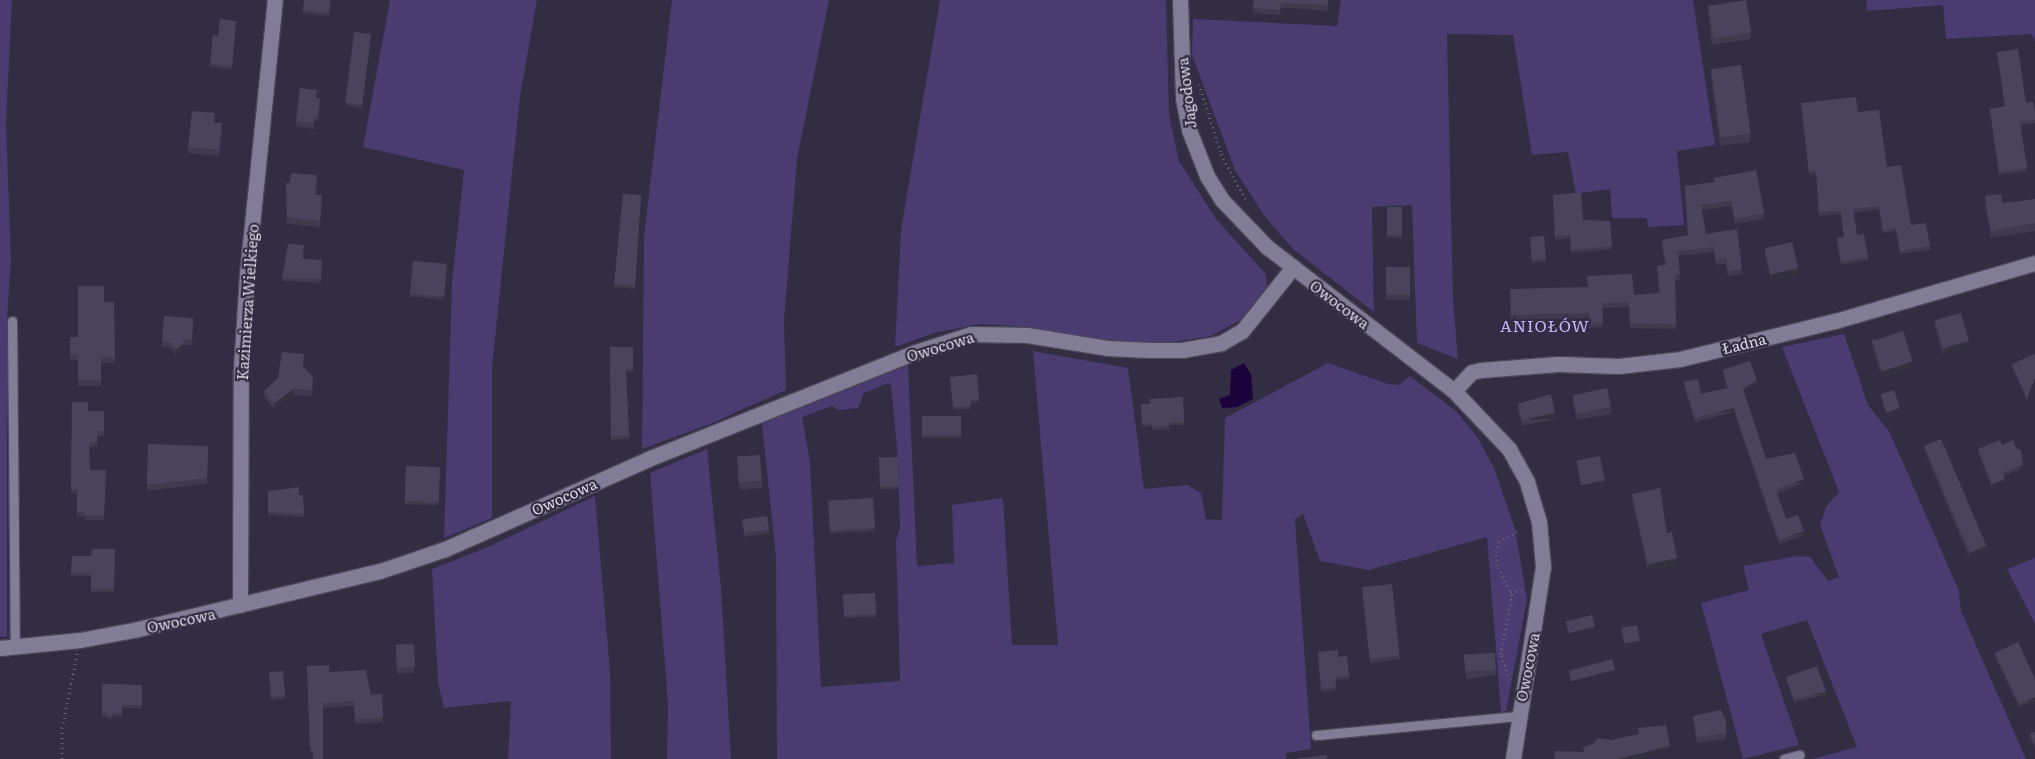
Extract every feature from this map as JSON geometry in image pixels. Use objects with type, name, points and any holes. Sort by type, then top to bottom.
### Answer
[{"type":"street","name":"Kazimierza Wielkiego","points":[[240,605],[241,370],[247,274],[275,0]]},
{"type":"street","name":"Jagodowa","points":[[1180,0],[1184,98],[1198,156],[1222,200],[1247,230],[1293,267]]},
{"type":"street","name":"Ładna","points":[[1454,391],[1472,372],[1481,370],[1558,364],[1619,366],[1680,359],[1834,320],[2035,263]]},
{"type":"street","name":"Owocowa","points":[[0,648],[80,640],[221,612],[240,605],[354,578],[444,549],[648,459],[913,353],[971,334],[1027,335],[1107,348],[1149,350],[1182,350],[1221,343],[1242,331],[1293,267],[1454,391],[1509,449],[1527,482],[1538,516],[1543,567],[1541,593],[1518,716],[1513,759]]},
{"type":"lane","points":[[12,321],[15,646]]},
{"type":"lane","points":[[1316,735],[1518,716]]},
{"type":"lane","points":[[1784,759],[1799,755]]},
{"type":"path","points":[[1195,74],[1221,154],[1250,206]]},
{"type":"path","points":[[1514,687],[1501,654],[1506,620],[1513,602],[1511,592],[1497,566],[1496,552],[1500,542],[1518,530]]},
{"type":"path","points":[[1511,592],[1520,590]]},
{"type":"path","points":[[62,759],[62,728],[80,640]]},
{"type":"shaded area","points":[[0,0],[12,0],[6,123],[11,259],[7,318],[7,636],[0,637]]},
{"type":"shaded area","points":[[390,0],[537,0],[520,96],[492,368],[492,518],[444,538],[452,282],[464,170],[363,147]]},
{"type":"shaded area","points":[[672,0],[829,0],[797,159],[784,321],[786,390],[710,424],[642,449],[644,236]]},
{"type":"shaded area","points":[[940,0],[1166,0],[1169,115],[1179,161],[1216,219],[1266,274],[1267,287],[1242,319],[1211,336],[1166,343],[1096,339],[1017,326],[979,324],[934,333],[895,347],[901,230]]},
{"type":"shaded area","points":[[1341,0],[1693,0],[1715,145],[1677,151],[1684,225],[1648,227],[1647,218],[1612,218],[1610,189],[1576,194],[1568,152],[1532,155],[1513,35],[1447,34],[1453,300],[1458,359],[1417,343],[1412,205],[1372,207],[1374,312],[1293,249],[1263,214],[1235,170],[1192,55],[1193,19],[1337,26]]},
{"type":"shaded area","points":[[1866,0],[2035,0],[2035,41],[2031,34],[1946,39],[1943,5],[1867,11]]},
{"type":"shaded area","points":[[1844,334],[1868,405],[1890,433],[1959,591],[1961,611],[2026,759],[1813,759],[1857,747],[1807,620],[1761,634],[1799,745],[1743,759],[1701,603],[1749,590],[1743,566],[1797,556],[1810,557],[1828,581],[1839,577],[1820,525],[1826,507],[1839,492],[1782,347]]},
{"type":"shaded area","points":[[1033,351],[1128,368],[1144,489],[1187,485],[1201,493],[1206,519],[1222,520],[1225,418],[1328,363],[1388,384],[1399,385],[1410,376],[1456,411],[1478,438],[1494,468],[1515,529],[1527,600],[1506,711],[1501,712],[1487,537],[1369,570],[1320,561],[1303,514],[1295,519],[1311,749],[1286,753],[1286,759],[777,759],[776,558],[762,424],[799,406],[908,365],[917,566],[954,563],[952,505],[1003,498],[1012,645],[1058,645]],"holes":[[[888,383],[891,385],[898,460],[900,529],[896,540],[900,681],[821,687],[810,461],[802,417],[832,406],[839,410],[858,408],[864,393]]]},
{"type":"shaded area","points":[[1244,363],[1251,374],[1253,399],[1237,407],[1222,408],[1219,399],[1230,395],[1231,370]]},
{"type":"shaded area","points":[[707,449],[721,588],[731,759],[667,759],[668,705],[650,473]]},
{"type":"shaded area","points":[[595,496],[610,671],[611,759],[508,759],[511,701],[444,708],[438,682],[432,569],[488,547]]},
{"type":"shaded area","points":[[2035,558],[2035,624],[2007,569]]},
{"type":"building","points":[[304,0],[330,0],[329,13],[303,10]]},
{"type":"building","points":[[1254,0],[1328,0],[1328,5],[1286,3],[1280,4],[1280,10],[1253,8]]},
{"type":"building","points":[[1746,0],[1751,33],[1714,39],[1708,6]]},
{"type":"building","points":[[220,19],[236,21],[232,66],[210,64],[213,35],[218,36]]},
{"type":"building","points":[[354,32],[371,34],[362,105],[345,102]]},
{"type":"building","points":[[2018,49],[2026,103],[2033,102],[2035,120],[2020,122],[2027,168],[1999,172],[1990,109],[2005,106],[1997,52]]},
{"type":"building","points":[[1741,65],[1751,133],[1721,138],[1711,69]]},
{"type":"building","points":[[300,88],[317,90],[316,98],[320,98],[318,115],[314,115],[314,123],[296,121]]},
{"type":"building","points":[[1856,97],[1858,112],[1879,110],[1887,167],[1901,165],[1911,225],[1926,223],[1930,246],[1900,251],[1896,228],[1883,230],[1879,206],[1853,209],[1857,235],[1864,234],[1868,257],[1841,262],[1837,238],[1844,237],[1841,211],[1819,212],[1816,171],[1809,171],[1801,103]]},
{"type":"building","points":[[192,111],[215,113],[214,123],[222,123],[219,150],[188,147]]},
{"type":"building","points":[[1756,170],[1764,213],[1735,219],[1731,201],[1701,205],[1706,234],[1737,229],[1742,269],[1728,271],[1726,258],[1716,260],[1714,247],[1678,251],[1680,274],[1675,275],[1676,324],[1630,323],[1629,302],[1602,303],[1603,322],[1589,323],[1589,313],[1511,315],[1510,289],[1588,287],[1587,276],[1632,274],[1634,295],[1660,293],[1657,266],[1666,265],[1662,240],[1688,235],[1685,186],[1715,182],[1714,178]]},
{"type":"building","points":[[291,173],[317,175],[315,195],[322,195],[320,221],[287,217],[286,183],[290,183]]},
{"type":"building","points":[[1581,192],[1583,220],[1610,221],[1612,246],[1571,250],[1570,235],[1555,236],[1553,195]]},
{"type":"building","points":[[623,194],[641,195],[635,286],[614,284]]},
{"type":"building","points":[[2001,194],[2003,203],[2035,199],[2035,223],[1991,231],[1985,196]]},
{"type":"building","points":[[1387,207],[1402,207],[1402,235],[1387,235]]},
{"type":"building","points":[[1544,236],[1546,259],[1532,260],[1530,237]]},
{"type":"building","points":[[1792,242],[1798,268],[1771,275],[1765,248]]},
{"type":"building","points":[[288,244],[304,245],[303,259],[322,260],[321,279],[282,278]]},
{"type":"building","points":[[413,261],[447,264],[444,297],[410,294]]},
{"type":"building","points":[[1386,267],[1410,267],[1410,294],[1386,294]]},
{"type":"building","points":[[78,286],[104,286],[104,302],[114,302],[115,357],[101,357],[101,380],[78,380],[78,354],[70,354],[70,337],[78,337]]},
{"type":"building","points":[[1961,313],[1969,341],[1943,348],[1935,320]]},
{"type":"building","points":[[164,316],[193,318],[192,339],[183,339],[183,344],[176,349],[170,342],[162,341]]},
{"type":"building","points":[[1903,331],[1913,361],[1882,371],[1873,341]]},
{"type":"building","points":[[610,347],[633,347],[633,369],[626,369],[629,436],[611,436]]},
{"type":"building","points":[[282,352],[304,354],[303,366],[313,377],[312,390],[294,389],[274,403],[264,391],[278,378]]},
{"type":"building","points":[[2035,354],[2035,378],[2027,398],[2012,364]]},
{"type":"building","points":[[1750,361],[1757,380],[1743,389],[1766,459],[1795,453],[1804,479],[1776,490],[1786,519],[1798,515],[1804,531],[1779,540],[1734,408],[1695,418],[1684,382],[1698,379],[1701,394],[1728,388],[1723,370]]},
{"type":"building","points":[[977,374],[979,399],[970,400],[971,406],[953,407],[950,377]]},
{"type":"building","points":[[1607,388],[1611,407],[1577,414],[1573,395]]},
{"type":"building","points":[[1894,390],[1900,408],[1887,412],[1881,394]]},
{"type":"building","points":[[1551,394],[1555,413],[1522,420],[1518,404]]},
{"type":"building","points":[[1183,397],[1184,422],[1169,422],[1169,426],[1152,427],[1152,423],[1142,424],[1141,404],[1150,404],[1150,399]]},
{"type":"building","points":[[72,402],[88,402],[88,411],[104,411],[104,431],[97,431],[97,442],[89,442],[90,470],[106,470],[104,515],[85,515],[85,512],[77,512],[77,489],[71,489]]},
{"type":"building","points":[[922,416],[961,416],[961,435],[922,435]]},
{"type":"building","points":[[1941,439],[1986,546],[1970,553],[1924,446]]},
{"type":"building","points":[[2000,440],[2002,445],[2013,440],[2017,449],[2021,450],[2023,465],[2003,473],[2005,479],[1992,484],[1978,449]]},
{"type":"building","points":[[148,444],[208,446],[207,478],[147,485]]},
{"type":"building","points":[[760,455],[762,481],[739,483],[737,457]]},
{"type":"building","points":[[1600,456],[1605,481],[1581,485],[1576,461]]},
{"type":"building","points":[[898,457],[899,486],[880,487],[879,458]]},
{"type":"building","points":[[406,466],[440,467],[439,502],[405,501]]},
{"type":"building","points":[[299,487],[299,495],[303,495],[304,514],[268,512],[268,491]]},
{"type":"building","points":[[1660,488],[1667,533],[1672,532],[1677,558],[1648,564],[1632,494]]},
{"type":"building","points":[[873,498],[875,528],[830,531],[828,501]]},
{"type":"building","points":[[767,516],[769,530],[744,533],[742,519]]},
{"type":"building","points":[[92,549],[115,549],[114,589],[91,589],[91,573],[71,573],[72,556],[91,556]]},
{"type":"building","points":[[1392,584],[1400,656],[1370,659],[1362,587]]},
{"type":"building","points":[[875,593],[876,614],[844,616],[843,595]]},
{"type":"building","points":[[1592,615],[1595,627],[1569,633],[1566,622]]},
{"type":"building","points":[[1637,625],[1640,641],[1624,644],[1621,628]]},
{"type":"building","points":[[2018,642],[2035,679],[2035,697],[2019,704],[1995,653]]},
{"type":"building","points":[[414,644],[415,667],[397,668],[396,645]]},
{"type":"building","points":[[1338,650],[1338,657],[1347,656],[1349,676],[1335,677],[1336,687],[1321,689],[1318,652]]},
{"type":"building","points":[[1495,653],[1496,670],[1465,672],[1464,655]]},
{"type":"building","points":[[1612,659],[1615,670],[1571,681],[1569,671]]},
{"type":"building","points":[[329,665],[329,672],[366,670],[371,695],[382,694],[383,718],[355,719],[354,701],[323,703],[323,759],[313,759],[312,747],[310,747],[307,666]]},
{"type":"building","points":[[1817,666],[1826,692],[1794,699],[1786,677]]},
{"type":"building","points":[[283,671],[285,696],[271,697],[269,672]]},
{"type":"building","points":[[102,684],[142,685],[142,705],[122,705],[122,713],[114,713],[111,717],[102,713]]},
{"type":"building","points":[[1721,710],[1726,721],[1726,733],[1697,737],[1693,716]]},
{"type":"building","points":[[1666,725],[1670,746],[1618,759],[1554,759],[1555,751],[1584,752],[1583,747],[1593,744],[1598,738],[1611,740],[1639,734],[1638,728]]},
{"type":"building","points":[[2035,732],[2035,745],[2030,734]]},
{"type":"building","points":[[1327,755],[1327,759],[1299,759],[1299,758]]},
{"type":"district","name":"ANIOŁÓW","points":[[1545,325]]}]
